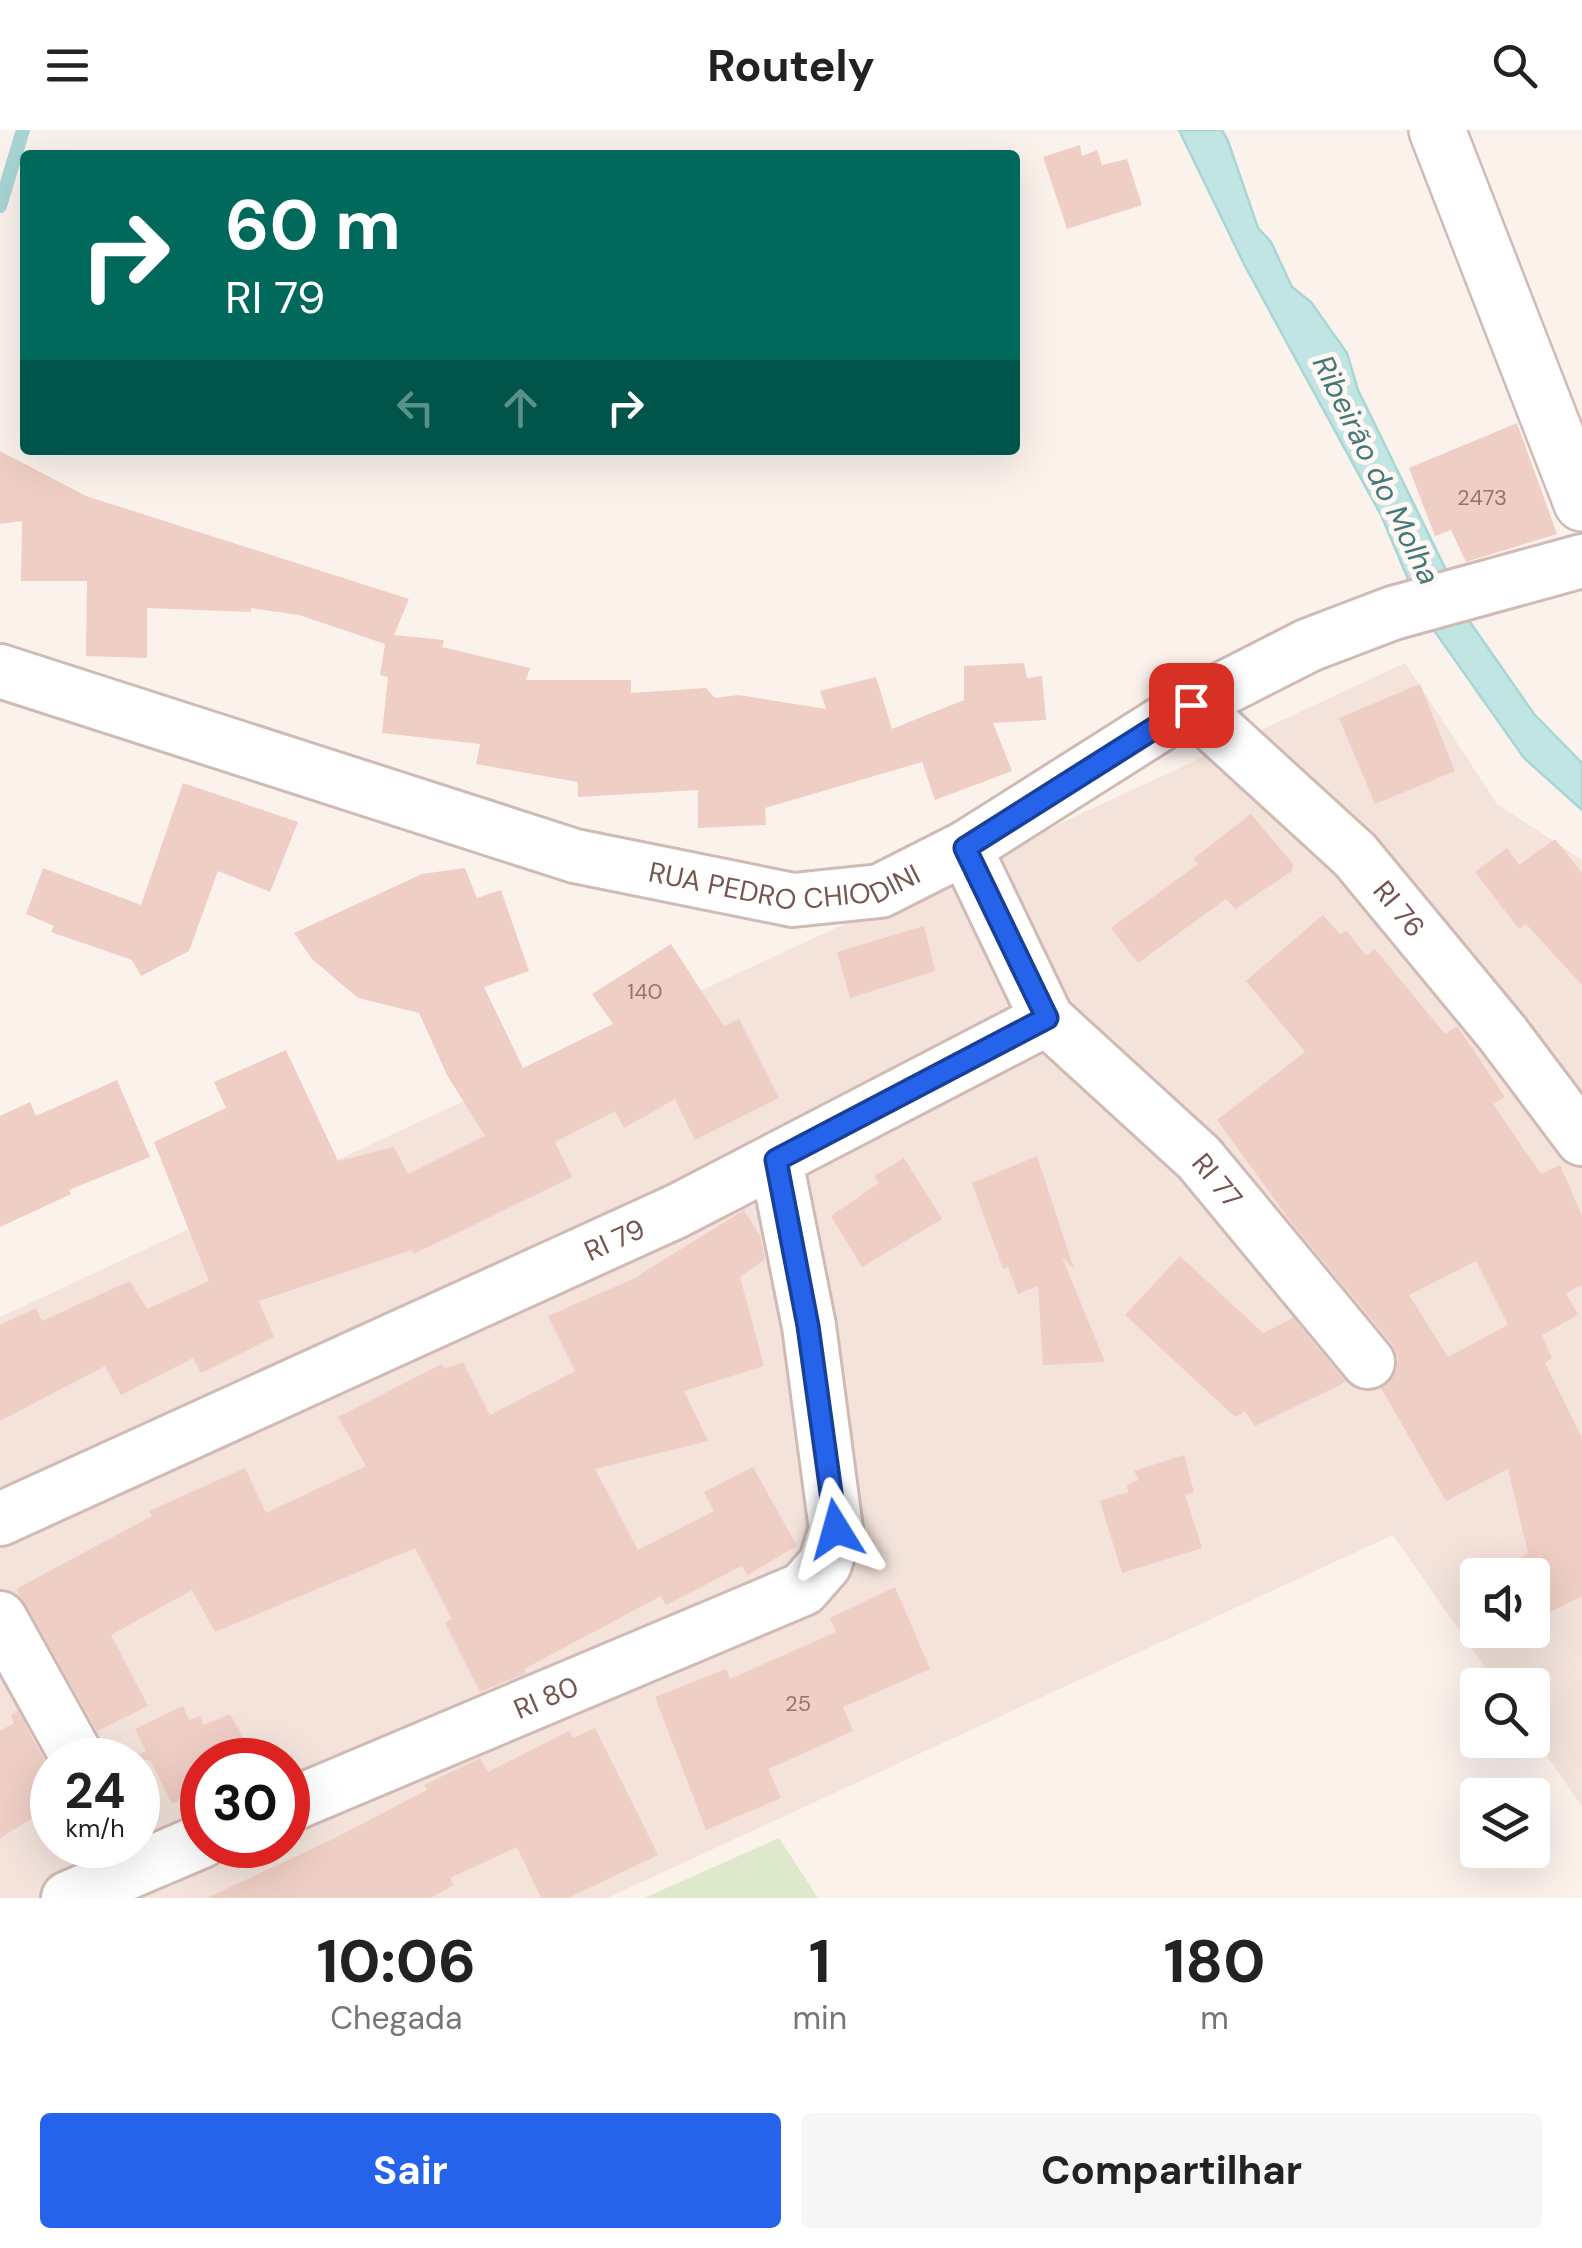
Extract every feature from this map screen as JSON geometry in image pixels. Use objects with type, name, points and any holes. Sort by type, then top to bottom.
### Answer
[{"type":"street","points":[[1437,130],[1567,417],[1582,503]]},
{"type":"street","name":"RUA PEDRO CHIODINI","points":[[0,671],[575,856],[793,900],[880,891],[965,848],[1191,705],[1309,646],[1392,613],[1582,561]]},
{"type":"street","name":"RI 76","points":[[1191,705],[1355,854],[1503,1034],[1582,1139]]},
{"type":"street","points":[[965,848],[1047,1018]]},
{"type":"street","name":"RI 79","points":[[0,1519],[677,1211],[1047,1018]]},
{"type":"street","name":"RI 77","points":[[1047,1018],[1200,1158],[1368,1362]]},
{"type":"street","name":"RI 80","points":[[310,1797],[802,1590],[825,1564],[836,1529],[808,1326],[776,1160]]},
{"type":"street","points":[[0,1618],[67,1738]]},
{"type":"street","points":[[68,1898],[114,1868]]},
{"type":"shaded area","points":[[1405,663],[1497,804],[1582,860],[1582,1807],[1549,1758],[1550,1668],[1485,1668],[1471,1648],[1550,1648],[1550,1558],[1460,1558],[1460,1632],[1393,1535],[607,1898],[0,1898],[0,1317]]},
{"type":"green space","points":[[779,1838],[818,1898],[644,1898]]},
{"type":"water","name":"Ribeirão do Molha","points":[[1179,130],[1222,130],[1258,228],[1271,242],[1292,287],[1311,302],[1347,353],[1358,390],[1449,576],[1411,586],[1381,515],[1245,266]]},
{"type":"water","points":[[1463,612],[1534,714],[1582,763],[1582,810],[1524,758],[1428,622]]},
{"type":"building","points":[[1080,145],[1082,156],[1097,150],[1102,165],[1127,159],[1142,205],[1067,229],[1043,157]]},
{"type":"building","points":[[1517,423],[1557,534],[1466,562],[1451,530],[1435,536],[1409,468]]},
{"type":"building","points":[[0,451],[86,496],[409,599],[394,635],[444,640],[442,647],[530,668],[526,680],[631,680],[631,693],[706,688],[715,698],[739,695],[826,709],[820,691],[876,677],[892,729],[964,700],[964,666],[1024,663],[1027,678],[1042,676],[1046,720],[993,723],[1012,771],[935,800],[922,762],[765,808],[766,825],[698,828],[698,790],[578,797],[578,782],[476,764],[480,744],[382,733],[388,677],[380,675],[385,644],[299,615],[251,608],[251,612],[147,608],[147,658],[86,656],[87,581],[21,581],[22,521],[0,524]]},
{"type":"building","points":[[1420,684],[1455,771],[1375,804],[1339,718]]},
{"type":"building","points":[[183,783],[298,822],[270,892],[218,871],[189,951],[141,976],[132,960],[51,932],[54,926],[26,914],[43,868],[141,905]]},
{"type":"building","points":[[1251,814],[1293,864],[1292,871],[1235,909],[1226,899],[1138,963],[1111,928],[1198,864],[1193,859]]},
{"type":"building","points":[[1555,839],[1582,873],[1582,985],[1526,924],[1519,929],[1475,872],[1507,848],[1519,865]]},
{"type":"building","points":[[465,868],[477,898],[501,890],[529,971],[484,987],[523,1068],[613,1024],[592,994],[671,944],[724,1026],[739,1019],[779,1098],[695,1140],[675,1099],[624,1128],[615,1111],[555,1142],[572,1177],[414,1254],[411,1250],[259,1301],[274,1337],[201,1373],[193,1358],[121,1395],[105,1366],[0,1421],[0,1325],[36,1308],[42,1321],[130,1281],[147,1309],[209,1281],[154,1142],[226,1108],[214,1082],[286,1050],[338,1161],[394,1147],[408,1174],[485,1136],[447,1075],[419,1013],[358,998],[312,959],[294,933],[422,874]]},
{"type":"building","points":[[1323,915],[1340,934],[1347,931],[1366,956],[1375,949],[1445,1034],[1457,1026],[1505,1097],[1493,1104],[1541,1174],[1560,1165],[1582,1216],[1582,1285],[1566,1293],[1578,1315],[1542,1335],[1552,1358],[1545,1363],[1582,1438],[1582,1596],[1550,1612],[1550,1558],[1519,1558],[1528,1553],[1508,1469],[1446,1501],[1381,1388],[1396,1371],[1398,1358],[1392,1344],[1294,1226],[1217,1120],[1305,1052],[1246,981]],"holes":[[[1476,1261],[1508,1325],[1448,1357],[1409,1295]]]},
{"type":"building","points":[[924,926],[935,971],[850,998],[837,952]]},
{"type":"building","points":[[117,1080],[150,1157],[69,1190],[71,1194],[0,1227],[0,1116],[30,1102],[36,1116]]},
{"type":"building","points":[[1037,1156],[1074,1269],[1062,1257],[1105,1362],[1043,1365],[1038,1286],[1018,1294],[1008,1267],[1003,1269],[972,1183]]},
{"type":"building","points":[[904,1158],[942,1219],[862,1267],[831,1216],[879,1183],[874,1176]]},
{"type":"building","points":[[744,1210],[760,1236],[765,1259],[740,1277],[764,1366],[684,1391],[708,1441],[595,1469],[638,1550],[714,1511],[704,1492],[753,1467],[797,1546],[747,1575],[742,1566],[666,1605],[661,1596],[524,1669],[526,1673],[480,1692],[445,1623],[452,1619],[415,1548],[215,1632],[192,1590],[111,1635],[148,1706],[97,1731],[16,1589],[152,1516],[149,1511],[245,1468],[266,1513],[366,1466],[338,1417],[442,1364],[445,1369],[463,1362],[490,1415],[575,1371],[548,1316],[633,1279]]},
{"type":"building","points":[[1180,1256],[1263,1333],[1293,1318],[1346,1382],[1255,1426],[1245,1411],[1235,1417],[1125,1315]]},
{"type":"building","points":[[1184,1455],[1194,1492],[1185,1495],[1202,1548],[1122,1573],[1100,1501],[1128,1492],[1127,1485],[1139,1480],[1134,1471]]},
{"type":"building","points":[[895,1587],[930,1669],[843,1707],[853,1731],[768,1769],[781,1798],[706,1830],[655,1697],[726,1669],[730,1679],[836,1632],[830,1618]]},
{"type":"building","points":[[183,1706],[189,1720],[200,1716],[204,1725],[230,1714],[243,1738],[180,1738],[180,1800],[172,1804],[160,1780],[160,1738],[140,1738],[135,1729]]},
{"type":"building","points":[[18,1711],[33,1738],[30,1820],[0,1838],[0,1731],[14,1723],[11,1715]]},
{"type":"building","points":[[595,1728],[658,1855],[568,1898],[541,1898],[517,1847],[450,1878],[454,1885],[430,1898],[207,1898],[271,1868],[310,1868],[310,1850],[480,1758],[488,1772],[569,1731],[573,1738]]},
{"type":"waterway","points":[[0,206],[23,130]]},
{"type":"route","points":[[836,1529],[808,1326],[776,1160],[1047,1018],[965,848],[1191,705]]}]
